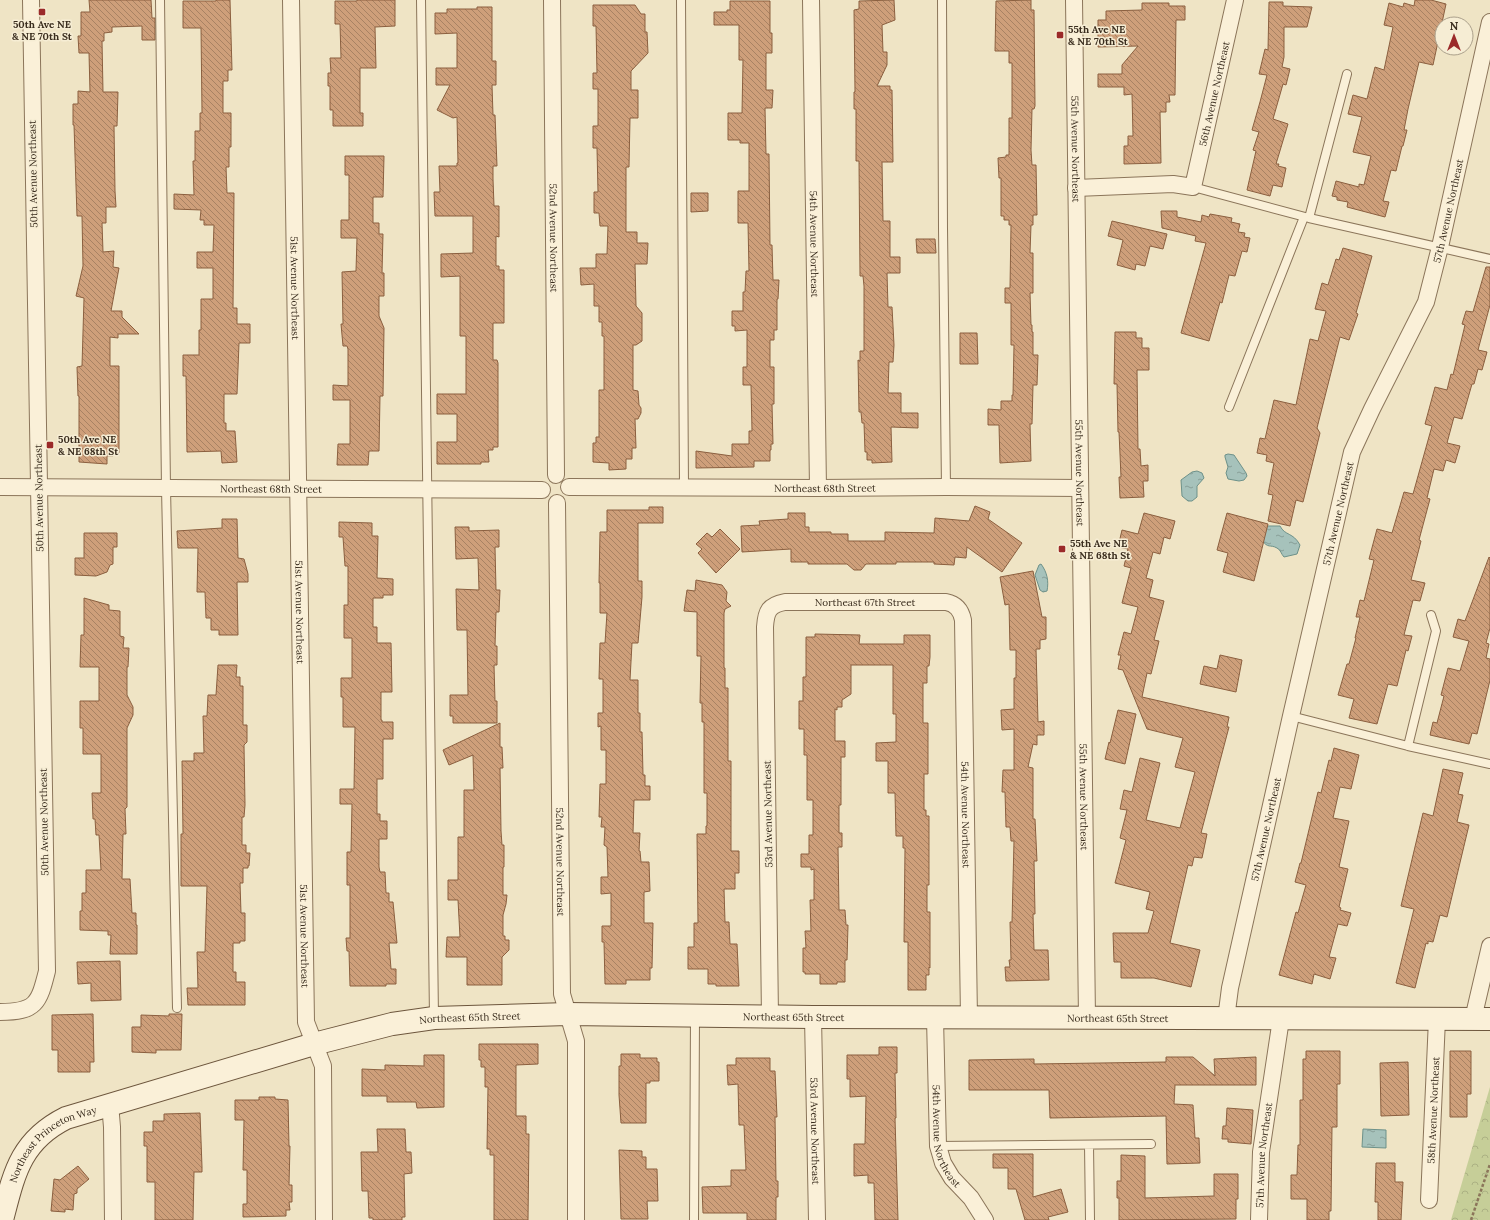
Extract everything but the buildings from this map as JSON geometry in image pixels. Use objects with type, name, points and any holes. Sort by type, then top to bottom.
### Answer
[{"type":"main road","name":"Northeast 65th Street","points":[[110,1104],[314,1044],[392,1024],[434,1018],[568,1014],[935,1018],[1481,1019]]},
{"type":"main road","name":"Northeast Princeton Way","points":[[2,1220],[19,1165],[33,1142],[54,1124],[66,1118],[110,1104]]},
{"type":"street","name":"50th Avenue Northeast","points":[[0,1012],[16,1012],[34,1005],[40,996],[47,971],[31,0]]},
{"type":"street","name":"51st Avenue Northeast","points":[[291,0],[306,1022],[323,1066],[324,1220]]},
{"type":"street","name":"52nd Avenue Northeast","points":[[552,0],[556,475]]},
{"type":"street","name":"54th Avenue Northeast","points":[[811,0],[818,488]]},
{"type":"street","name":"55th Avenue Northeast","points":[[1074,0],[1086,1018]]},
{"type":"street","name":"56th Avenue Northeast","points":[[1192,188],[1235,0]]},
{"type":"street","name":"57th Avenue Northeast","points":[[1226,1019],[1230,988],[1352,452],[1426,302],[1440,247],[1490,22]]},
{"type":"street","points":[[1076,188],[1173,184],[1192,188]]},
{"type":"street","points":[[556,475],[564,478],[569,487],[568,496],[561,502],[557,503],[548,501],[542,490],[542,486],[547,478],[556,475]]},
{"type":"street","name":"Northeast 68th Street","points":[[0,487],[297,490],[542,490]]},
{"type":"street","name":"Northeast 68th Street","points":[[569,487],[1080,488]]},
{"type":"street","name":"52nd Avenue Northeast","points":[[557,503],[562,994],[576,1041],[576,1220]]},
{"type":"street","name":"Northeast 67th Street","points":[[769,611],[771,607],[779,603],[808,602],[946,602],[954,604],[961,611]]},
{"type":"street","name":"53rd Avenue Northeast","points":[[769,611],[765,627],[770,1017]]},
{"type":"street","name":"54th Avenue Northeast","points":[[961,611],[963,620],[969,1018]]},
{"type":"street","points":[[1481,1019],[1490,946]]},
{"type":"street","name":"53rd Avenue Northeast","points":[[813,1017],[817,1220]]},
{"type":"street","name":"54th Avenue Northeast","points":[[935,1018],[938,1146],[943,1163],[952,1178],[971,1198],[984,1220]]},
{"type":"street","name":"57th Avenue Northeast","points":[[1259,1220],[1262,1152],[1281,1019]]},
{"type":"street","name":"58th Avenue Northeast","points":[[1429,1200],[1437,1019]]},
{"type":"street","points":[[110,1104],[112,1127],[113,1220]]},
{"type":"lane","points":[[160,0],[166,488],[177,1008]]},
{"type":"lane","points":[[421,0],[434,1018]]},
{"type":"lane","points":[[681,0],[684,487]]},
{"type":"lane","points":[[942,0],[946,487]]},
{"type":"lane","points":[[1229,407],[1306,217],[1347,74]]},
{"type":"lane","points":[[1192,188],[1306,217],[1490,259]]},
{"type":"lane","points":[[1408,746],[1436,630],[1431,615]]},
{"type":"lane","points":[[1291,716],[1408,746],[1490,764]]},
{"type":"lane","points":[[694,1220],[695,1016]]},
{"type":"lane","points":[[1090,1144],[1090,1220]]},
{"type":"lane","points":[[938,1146],[1151,1144]]},
{"type":"path","points":[[1471,1220],[1490,1164]]},
{"type":"green space","points":[[1490,1087],[1490,1220],[1451,1220]]},
{"type":"water","points":[[1225,455],[1234,455],[1246,473],[1247,476],[1244,480],[1239,481],[1228,479],[1226,473],[1228,467]]},
{"type":"water","points":[[1197,471],[1202,473],[1204,478],[1197,486],[1197,497],[1192,501],[1188,501],[1182,496],[1181,480],[1192,472]]},
{"type":"water","points":[[1267,526],[1280,526],[1284,531],[1295,538],[1300,545],[1297,554],[1284,557],[1278,549],[1266,544],[1262,540]]},
{"type":"water","points":[[1041,564],[1045,570],[1048,580],[1047,591],[1043,592],[1040,590],[1035,575],[1039,565]]},
{"type":"water","points":[[1363,1129],[1386,1130],[1386,1148],[1362,1147]]},
{"type":"place","name":"50th Ave NE & NE 70th St","points":[[42,12]]},
{"type":"place","name":"55th Ave NE & NE 70th St","points":[[1060,35]]},
{"type":"place","name":"50th Ave NE & NE 68th St","points":[[50,445]]},
{"type":"place","name":"55th Ave NE & NE 68th St","points":[[1062,549]]}]
